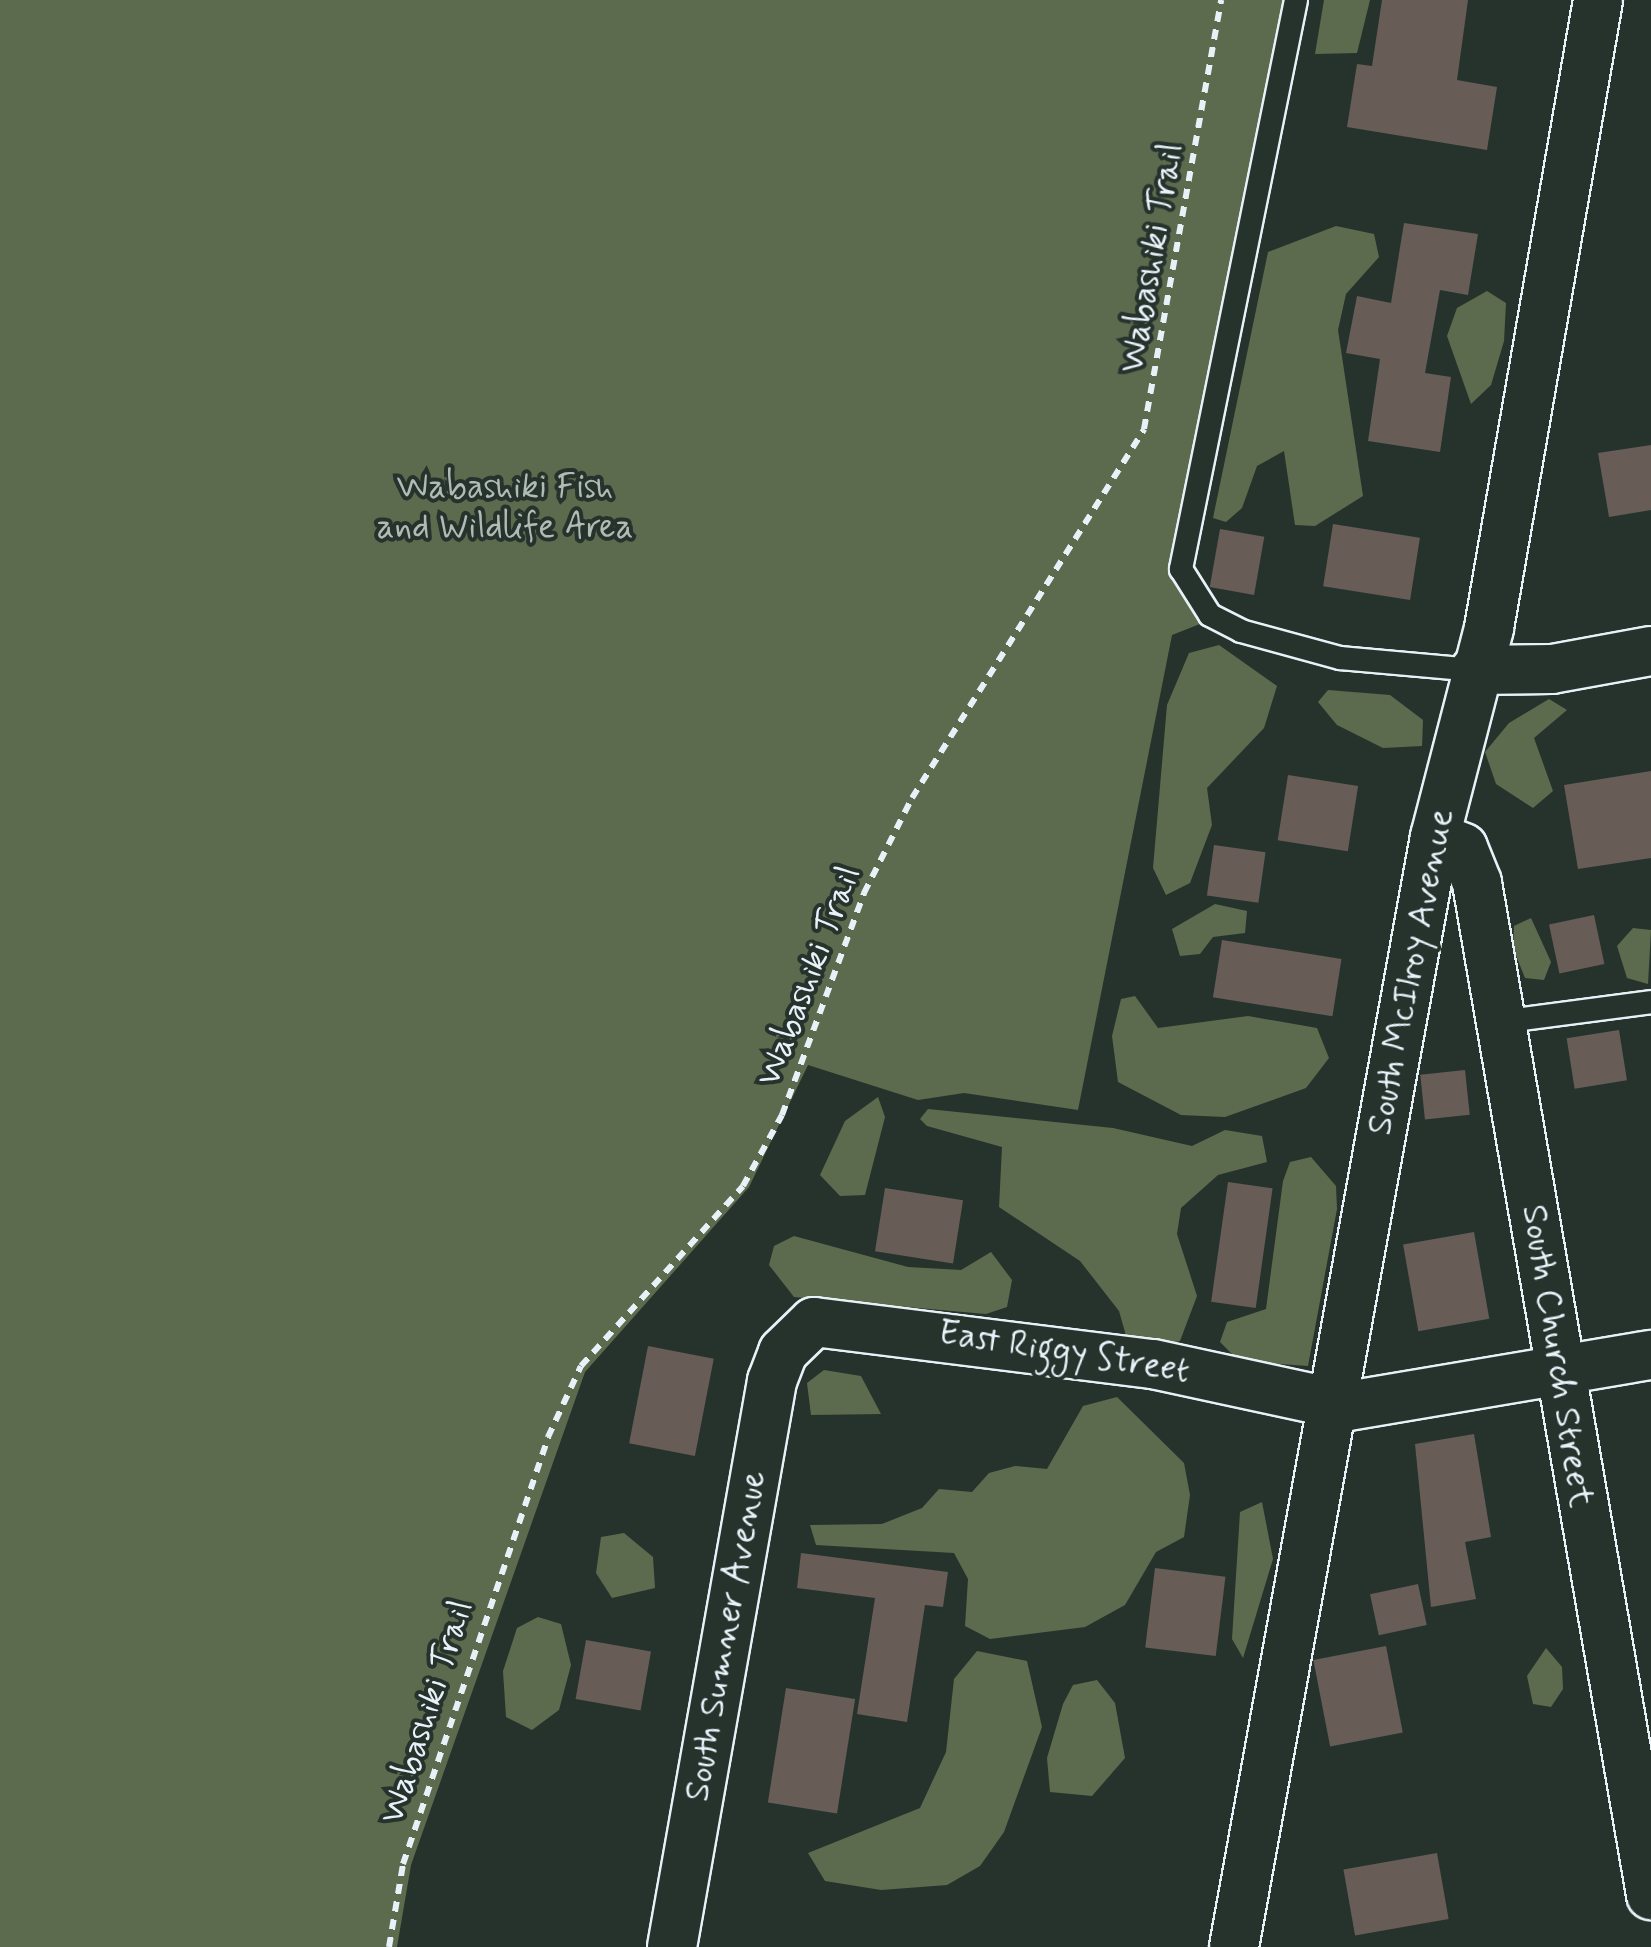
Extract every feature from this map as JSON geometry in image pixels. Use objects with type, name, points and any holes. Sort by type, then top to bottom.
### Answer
[{"type":"street","name":"South McIlroy Avenue","points":[[1234,1947],[1329,1402],[1436,837],[1475,670],[1598,0]]},
{"type":"street","points":[[1475,670],[1552,669],[1651,651]]},
{"type":"street","name":"South Church Street","points":[[1436,837],[1463,848],[1476,883],[1560,1371],[1634,1711],[1651,1895]]},
{"type":"street","name":"East Riggy Street","points":[[799,1331],[841,1320],[908,1328],[1329,1402],[1381,1404],[1651,1355]]},
{"type":"street","name":"South Sumner Avenue","points":[[672,1947],[762,1428],[783,1352],[799,1331]]},
{"type":"lane","points":[[1296,0],[1181,569],[1210,615],[1241,631],[1340,658],[1475,670]]},
{"type":"lane","points":[[1500,1022],[1651,1002]]},
{"type":"path","name":"Wabashiki Trail","points":[[389,1947],[403,1864],[452,1715],[581,1366],[743,1186],[782,1114],[864,892],[912,798],[1144,429],[1221,0]]},
{"type":"green space","name":"Wabashiki Fish and Wildlife Area","points":[[0,0],[1288,0],[1194,478],[1170,557],[1205,622],[1172,635],[1078,1110],[964,1093],[918,1100],[808,1065],[749,1187],[585,1372],[411,1865],[397,1947],[0,1947]]},
{"type":"green space","points":[[1324,0],[1370,0],[1357,53],[1315,54]]},
{"type":"green space","points":[[1336,226],[1374,234],[1379,257],[1346,294],[1338,330],[1363,496],[1315,526],[1295,525],[1284,451],[1257,466],[1242,508],[1226,522],[1213,518],[1268,252]]},
{"type":"green space","points":[[1487,291],[1506,303],[1504,341],[1491,385],[1471,404],[1447,336],[1457,308]]},
{"type":"green space","points":[[1219,645],[1277,686],[1264,728],[1207,788],[1212,825],[1190,883],[1166,895],[1153,868],[1167,705],[1189,653]]},
{"type":"green space","points":[[1328,690],[1390,695],[1423,720],[1422,746],[1383,748],[1337,725],[1318,702]]},
{"type":"green space","points":[[1549,699],[1567,710],[1534,738],[1553,791],[1533,808],[1496,784],[1485,752],[1509,723]]},
{"type":"green space","points":[[1215,904],[1247,911],[1245,933],[1213,937],[1200,954],[1180,956],[1172,929]]},
{"type":"green space","points":[[1531,918],[1551,962],[1544,980],[1525,978],[1513,948],[1514,926]]},
{"type":"green space","points":[[1633,928],[1651,930],[1648,984],[1627,978],[1617,946]]},
{"type":"green space","points":[[1135,996],[1158,1028],[1248,1016],[1317,1028],[1329,1058],[1306,1088],[1225,1117],[1181,1115],[1118,1082],[1112,1036],[1121,999]]},
{"type":"green space","points":[[878,1097],[885,1117],[865,1195],[840,1196],[820,1175],[845,1121]]},
{"type":"green space","points":[[928,1109],[1113,1128],[1192,1146],[1225,1130],[1262,1136],[1267,1162],[1218,1175],[1181,1208],[1177,1234],[1197,1296],[1180,1341],[1157,1346],[1127,1339],[1119,1311],[1080,1261],[999,1207],[1002,1147],[927,1126],[920,1119]]},
{"type":"green space","points":[[1311,1157],[1336,1186],[1337,1209],[1308,1366],[1239,1361],[1220,1342],[1227,1322],[1266,1309],[1283,1181],[1290,1162]]},
{"type":"green space","points":[[794,1236],[908,1267],[961,1270],[991,1252],[1012,1280],[1007,1307],[986,1314],[794,1297],[769,1265],[774,1246]]},
{"type":"green space","points":[[824,1370],[861,1376],[881,1414],[811,1415],[807,1383]]},
{"type":"green space","points":[[1117,1397],[1184,1463],[1190,1495],[1184,1537],[1156,1552],[1125,1605],[1085,1627],[990,1639],[965,1626],[968,1579],[954,1553],[816,1545],[810,1525],[882,1524],[922,1508],[939,1489],[972,1492],[989,1473],[1015,1466],[1047,1469],[1083,1406]]},
{"type":"green space","points":[[1262,1502],[1273,1559],[1243,1658],[1232,1639],[1240,1512]]},
{"type":"green space","points":[[624,1533],[653,1557],[655,1588],[612,1598],[596,1573],[601,1537]]},
{"type":"green space","points":[[538,1617],[561,1624],[571,1665],[559,1710],[532,1730],[506,1717],[503,1671],[517,1628]]},
{"type":"green space","points":[[1546,1648],[1562,1667],[1563,1689],[1551,1707],[1533,1704],[1527,1676]]},
{"type":"green space","points":[[977,1651],[1027,1661],[1042,1727],[1004,1832],[980,1866],[947,1885],[881,1890],[825,1881],[808,1853],[920,1808],[946,1752],[954,1679]]},
{"type":"green space","points":[[1097,1680],[1115,1703],[1125,1758],[1092,1796],[1050,1792],[1047,1758],[1063,1704],[1073,1685]]},
{"type":"building","points":[[1382,0],[1468,0],[1457,80],[1497,87],[1487,150],[1347,127],[1357,64],[1372,66]]},
{"type":"building","points":[[1404,223],[1478,234],[1468,295],[1440,290],[1425,373],[1451,377],[1440,452],[1368,441],[1380,359],[1346,353],[1357,296],[1391,303]]},
{"type":"building","points":[[1651,445],[1651,510],[1609,517],[1598,453]]},
{"type":"building","points":[[1333,524],[1420,538],[1410,600],[1323,586]]},
{"type":"building","points":[[1220,529],[1264,537],[1254,595],[1210,587]]},
{"type":"building","points":[[1651,771],[1651,858],[1578,869],[1564,785]]},
{"type":"building","points":[[1288,775],[1358,786],[1348,851],[1278,840]]},
{"type":"building","points":[[1214,845],[1265,852],[1258,903],[1207,896]]},
{"type":"building","points":[[1594,915],[1604,964],[1559,973],[1549,925]]},
{"type":"building","points":[[1222,940],[1342,959],[1332,1016],[1213,997]]},
{"type":"building","points":[[1619,1030],[1627,1080],[1575,1089],[1567,1038]]},
{"type":"building","points":[[1465,1070],[1470,1115],[1425,1119],[1420,1075]]},
{"type":"building","points":[[1228,1182],[1273,1188],[1256,1308],[1211,1302]]},
{"type":"building","points":[[885,1188],[963,1200],[953,1264],[875,1251]]},
{"type":"building","points":[[1474,1232],[1489,1319],[1418,1331],[1403,1245]]},
{"type":"building","points":[[648,1346],[714,1359],[695,1456],[629,1443]]},
{"type":"building","points":[[1474,1434],[1491,1537],[1465,1542],[1476,1599],[1431,1607],[1415,1444]]},
{"type":"building","points":[[801,1553],[948,1572],[943,1607],[925,1605],[907,1722],[857,1714],[875,1598],[797,1588]]},
{"type":"building","points":[[1155,1568],[1225,1577],[1216,1656],[1145,1647]]},
{"type":"building","points":[[1418,1584],[1427,1625],[1379,1635],[1370,1594]]},
{"type":"building","points":[[586,1640],[651,1651],[641,1711],[576,1699]]},
{"type":"building","points":[[1386,1646],[1403,1732],[1330,1747],[1313,1660]]},
{"type":"building","points":[[786,1688],[855,1699],[837,1814],[768,1803]]},
{"type":"building","points":[[1437,1853],[1449,1919],[1355,1935],[1343,1869]]}]
